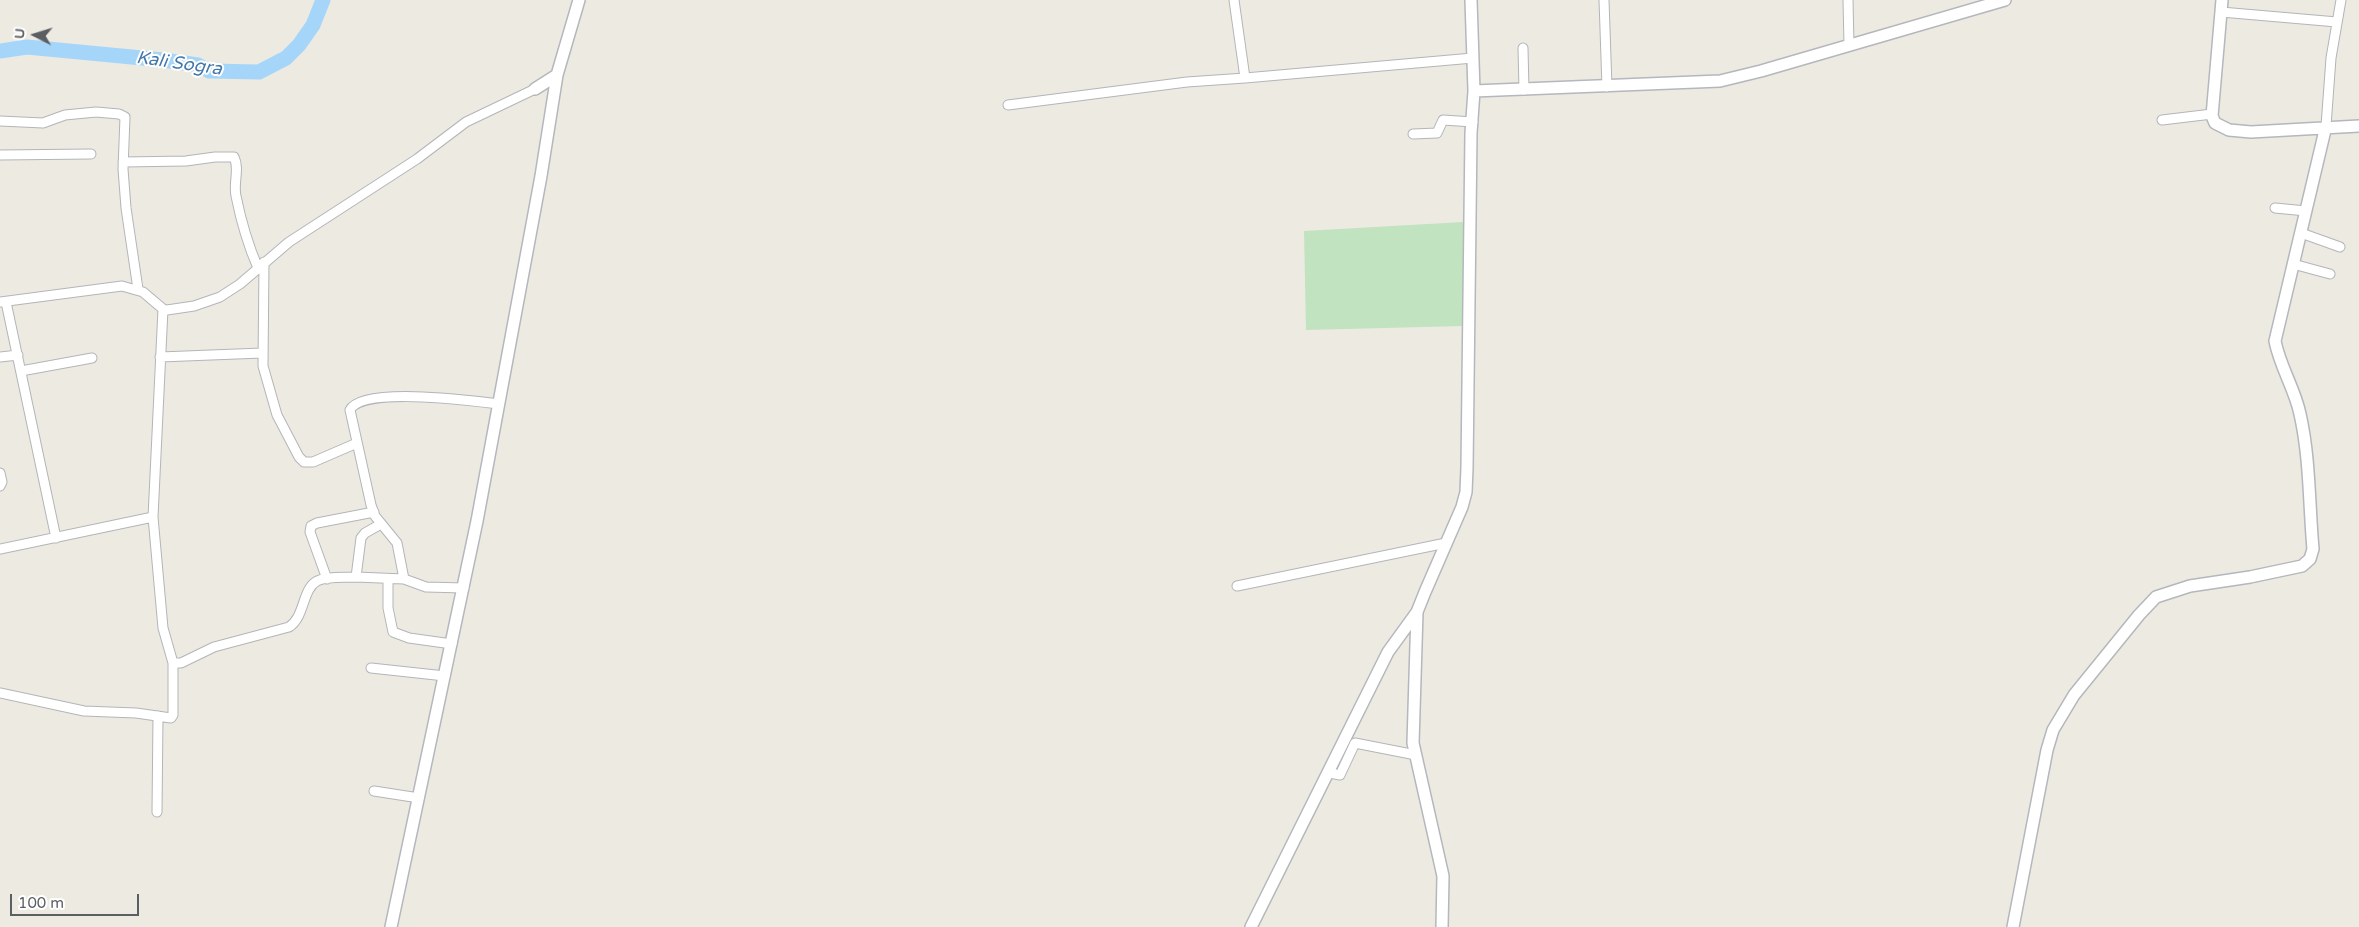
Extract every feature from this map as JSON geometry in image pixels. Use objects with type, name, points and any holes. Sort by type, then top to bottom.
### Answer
[{"type":"street","points":[[391,927],[464,588],[541,176],[557,75],[580,0]]},
{"type":"street","points":[[1234,0],[1245,78]]},
{"type":"street","points":[[1251,927],[1330,773],[1388,652],[1417,612],[1462,507],[1466,492],[1474,96],[1471,0]]},
{"type":"street","points":[[1604,0],[1608,87]]},
{"type":"street","points":[[1848,0],[1849,45]]},
{"type":"street","points":[[1474,96],[1524,90],[1720,81],[1761,72],[2005,0]]},
{"type":"street","points":[[2222,0],[2212,114],[2215,123],[2229,130],[2251,132],[2326,126],[2359,126]]},
{"type":"street","points":[[2013,927],[2052,730],[2074,695],[2156,597],[2190,586],[2286,571],[2302,566],[2310,559],[2313,549],[2304,432],[2300,412],[2279,360],[2275,341],[2326,126],[2331,58],[2340,0]]},
{"type":"street","points":[[2221,12],[2337,22]]},
{"type":"street","points":[[1523,48],[1524,90]]},
{"type":"street","points":[[1008,105],[1187,82],[1473,58]]},
{"type":"street","points":[[56,538],[18,355],[3,302],[122,286],[138,289],[163,309],[176,309],[209,302],[240,284],[290,242],[417,160],[466,122],[536,89],[557,75]]},
{"type":"street","points":[[536,89],[544,90],[553,98]]},
{"type":"street","points":[[0,121],[43,124],[72,114],[119,114],[126,120],[123,162],[126,208],[138,289]]},
{"type":"street","points":[[2162,120],[2212,114]]},
{"type":"street","points":[[1413,134],[1437,133],[1443,120],[1473,119]]},
{"type":"street","points":[[0,155],[92,154]]},
{"type":"street","points":[[123,162],[186,161],[215,157],[234,158],[237,165],[236,195],[248,245],[261,265],[262,353],[268,388],[277,415],[302,460],[314,462],[357,443]]},
{"type":"street","points":[[2275,208],[2306,211]]},
{"type":"street","points":[[2301,233],[2340,248]]},
{"type":"street","points":[[2292,264],[2330,274]]},
{"type":"street","points":[[0,693],[84,711],[136,712],[169,718],[173,715],[173,663],[163,628],[153,517],[163,309]]},
{"type":"street","points":[[160,357],[262,353]]},
{"type":"street","points":[[0,357],[18,355]]},
{"type":"street","points":[[21,370],[92,358]]},
{"type":"street","points":[[404,579],[397,543],[381,524],[374,512],[350,412],[353,406],[360,402],[383,397],[418,396],[499,404]]},
{"type":"street","points":[[0,473],[2,482],[0,486]]},
{"type":"street","points":[[327,579],[310,532],[311,526],[317,523],[374,512]]},
{"type":"street","points":[[0,549],[153,517]]},
{"type":"street","points":[[356,577],[361,538],[365,533],[381,524]]},
{"type":"street","points":[[1237,586],[1446,543]]},
{"type":"street","points":[[173,663],[181,663],[214,647],[288,627],[298,619],[313,584],[327,579],[356,577],[404,579],[426,587],[464,588]]},
{"type":"street","points":[[388,579],[388,608],[393,632],[409,638],[452,644]]},
{"type":"street","points":[[1417,612],[1412,729],[1443,876],[1442,927]]},
{"type":"street","points":[[371,668],[445,676]]},
{"type":"street","points":[[157,812],[158,716]]},
{"type":"street","points":[[1330,773],[1340,774],[1355,743],[1416,755]]},
{"type":"street","points":[[374,791],[419,798]]},
{"type":"green space","points":[[1463,222],[1463,326],[1306,330],[1304,231]]},
{"type":"waterway","name":"Kali Sogra","points":[[0,51],[27,47],[163,60],[198,65],[209,71],[259,72],[286,58],[299,45],[313,25],[323,0]]}]
